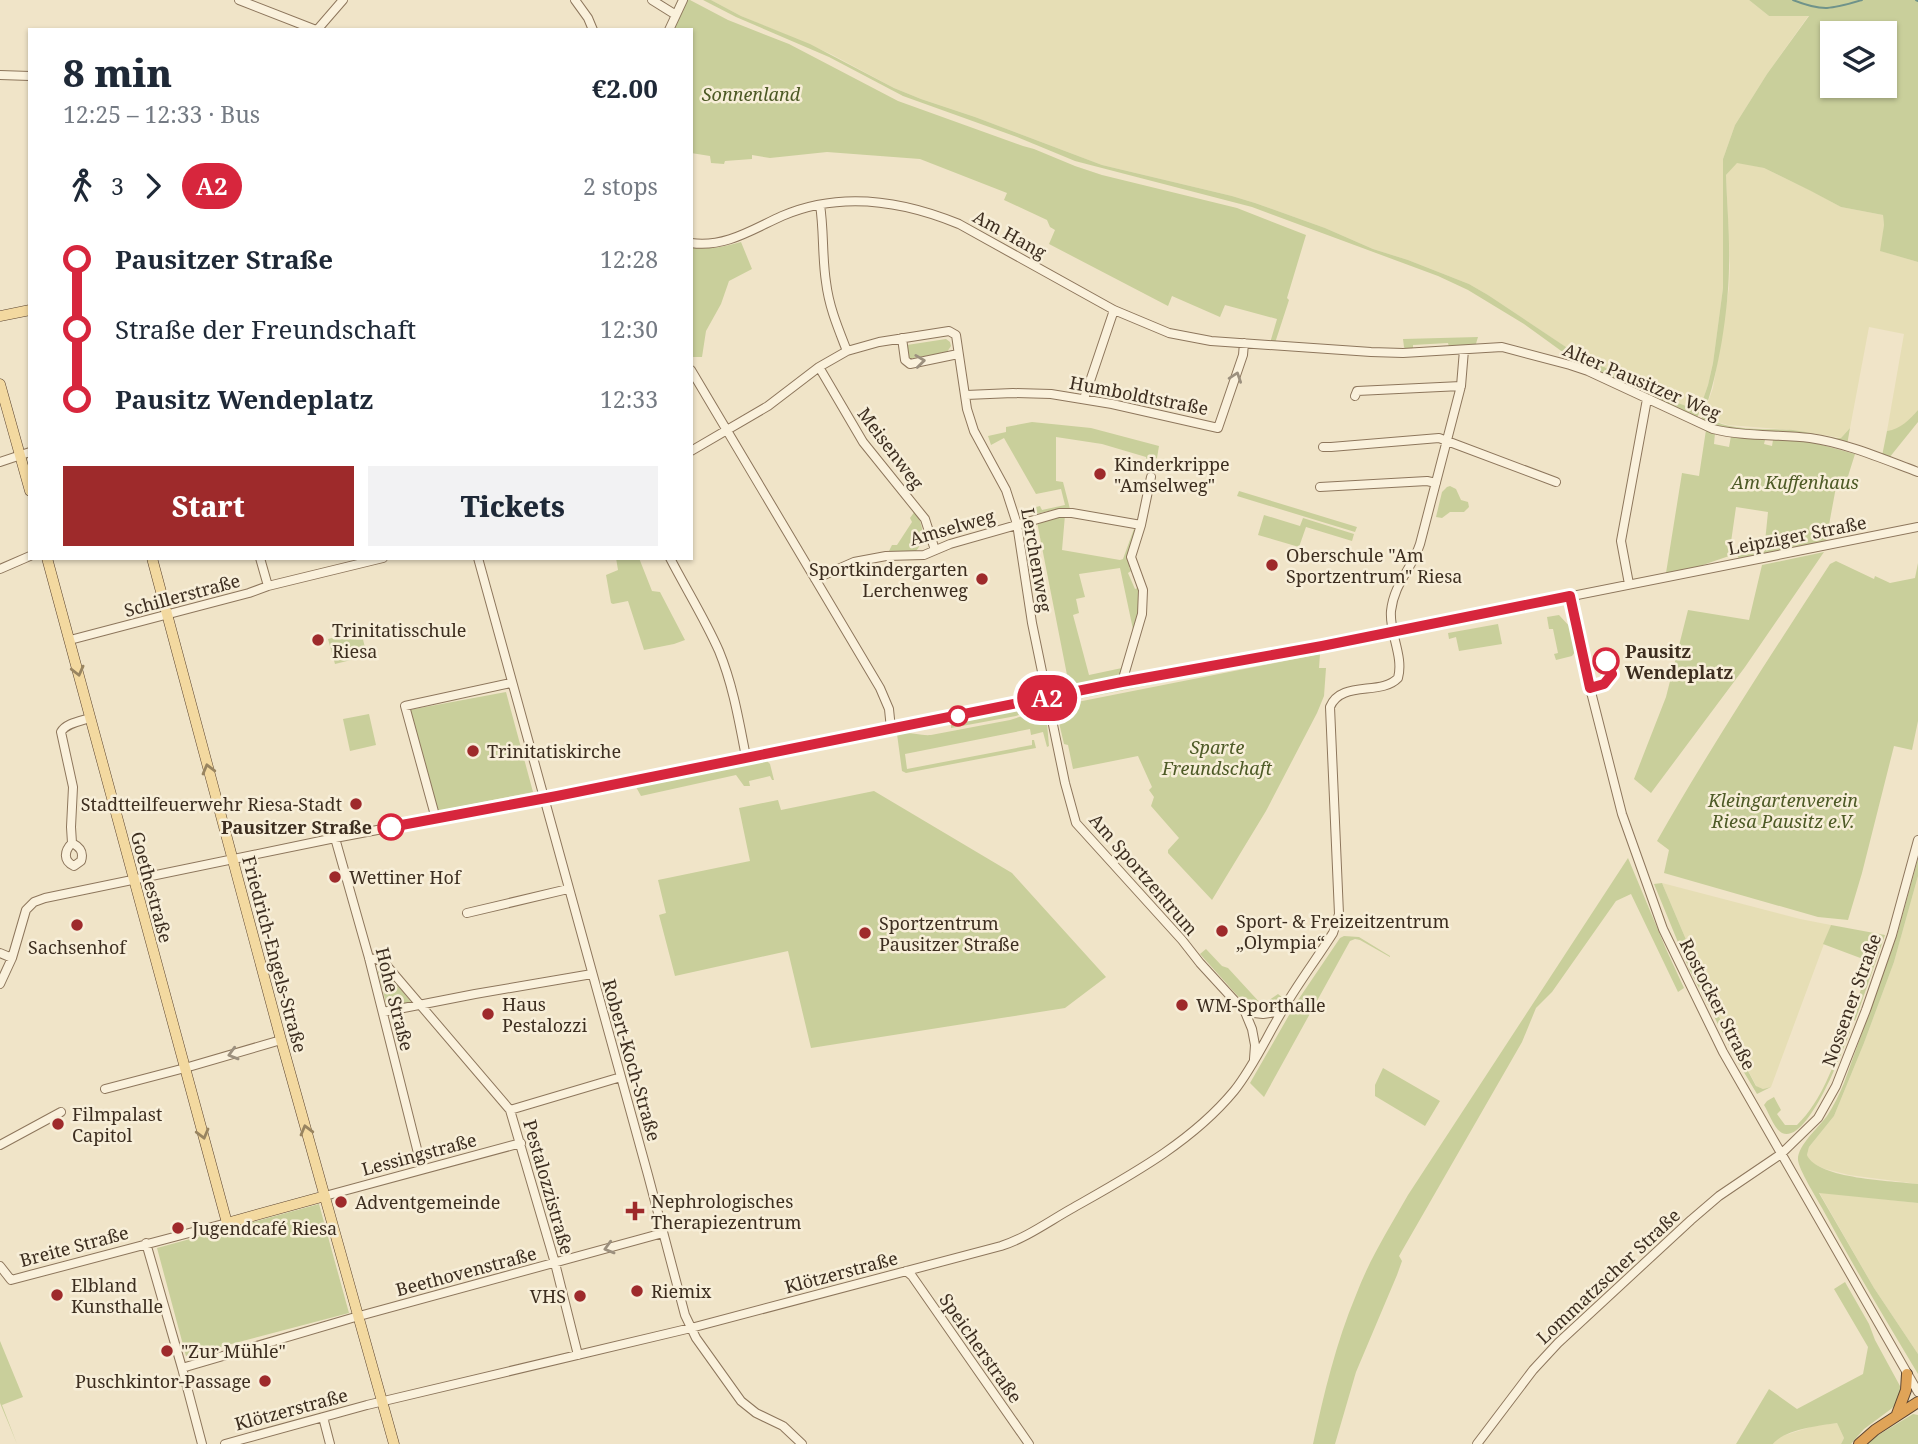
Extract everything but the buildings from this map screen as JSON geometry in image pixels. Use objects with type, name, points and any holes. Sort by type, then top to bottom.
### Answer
[{"type":"highway","points":[[1897,1414],[1906,1390],[1907,1374]]},
{"type":"highway","points":[[1859,1444],[1897,1414],[1918,1402]]},
{"type":"main road","points":[[0,316],[28,310]]},
{"type":"main road","points":[[0,384],[25,454],[28,476]]},
{"type":"main road","name":"Goethestraße","points":[[48,560],[227,1223]]},
{"type":"main road","name":"Friedrich-Engels-Straße","points":[[153,560],[281,1040],[359,1316]]},
{"type":"main road","points":[[227,1223],[325,1196]]},
{"type":"main road","points":[[359,1316],[394,1444]]},
{"type":"street","points":[[239,0],[312,28]]},
{"type":"street","points":[[319,28],[343,0]]},
{"type":"street","points":[[575,0],[592,28]]},
{"type":"street","points":[[652,0],[676,15]]},
{"type":"street","points":[[670,28],[683,0]]},
{"type":"street","points":[[0,75],[28,76]]},
{"type":"street","name":"Am Hang","points":[[693,243],[714,244],[729,240],[784,215],[820,205],[846,201],[901,206],[934,214],[971,229],[1114,310],[1169,333],[1211,341],[1309,348]]},
{"type":"street","points":[[820,205],[829,302],[847,351]]},
{"type":"street","points":[[1084,399],[1114,310]]},
{"type":"street","name":"Lerchenweg","points":[[905,337],[949,331],[956,335],[967,409],[974,431],[1006,490],[1017,524],[1048,698]]},
{"type":"street","points":[[693,450],[768,406],[819,367],[847,351],[905,337],[905,360],[910,364],[958,354]]},
{"type":"street","name":"Humboldtstraße","points":[[966,395],[1035,393],[1084,399],[1218,428],[1243,355],[1244,344]]},
{"type":"street","name":"Alter Pausitzer Weg","points":[[1309,348],[1371,352],[1502,347],[1581,369],[1713,429],[1813,439],[1918,472]]},
{"type":"street","points":[[1392,632],[1390,619],[1393,596],[1415,557],[1461,386],[1464,350]]},
{"type":"street","name":"Meisenweg","points":[[819,367],[863,442],[925,519],[935,550]]},
{"type":"street","points":[[693,373],[880,688],[889,709],[891,729]]},
{"type":"street","points":[[1355,396],[1357,391],[1461,386]]},
{"type":"street","points":[[0,984],[12,958],[26,910],[34,902],[45,898],[335,838],[1629,584],[1621,541],[1647,399]]},
{"type":"street","points":[[1323,446],[1439,438],[1556,482]]},
{"type":"street","points":[[0,462],[25,454]]},
{"type":"street","points":[[1122,682],[1142,614],[1143,590],[1131,557],[1152,477]]},
{"type":"street","points":[[1320,487],[1427,481],[1436,483]]},
{"type":"street","name":"Amselweg","points":[[815,579],[854,562],[886,556],[919,556],[1063,512],[1141,525]]},
{"type":"street","name":"Leipziger Straße","points":[[1629,584],[1918,527]]},
{"type":"street","points":[[0,569],[28,557]]},
{"type":"street","points":[[261,560],[268,586]]},
{"type":"street","name":"Schillerstraße","points":[[70,640],[375,560]]},
{"type":"street","name":"Robert-Koch-Straße","points":[[479,560],[685,1315],[696,1338],[741,1401],[756,1413],[783,1426],[802,1444]]},
{"type":"street","points":[[671,560],[718,649],[734,700],[746,757]]},
{"type":"street","name":"Rostocker Straße","points":[[1570,596],[1622,814],[1675,955],[1723,1052],[1918,1392]]},
{"type":"street","name":"Klötzerstraße","points":[[225,1444],[383,1401],[691,1328],[1006,1245],[1163,1154],[1199,1126],[1234,1091],[1333,933],[1339,914],[1330,707],[1336,698],[1345,693],[1396,681],[1399,668],[1392,632]]},
{"type":"street","points":[[436,819],[405,706],[511,683]]},
{"type":"street","name":"Am Sportzentrum","points":[[1048,698],[1065,783],[1079,826],[1245,1012],[1254,1039],[1254,1062]]},
{"type":"street","points":[[72,843],[74,787],[61,732],[63,727],[90,718]]},
{"type":"street","name":"Hohe Straße","points":[[335,838],[369,958],[422,1169]]},
{"type":"street","name":"Nossener Straße","points":[[1781,1154],[1818,1118],[1836,1086],[1882,966],[1918,840]]},
{"type":"street","points":[[467,913],[568,889]]},
{"type":"street","points":[[0,953],[12,958]]},
{"type":"street","name":"Pestalozzistraße","points":[[369,958],[382,960],[510,1110],[555,1263],[578,1355]]},
{"type":"street","points":[[383,1012],[592,974]]},
{"type":"street","points":[[1245,1012],[1256,1014],[1282,1011]]},
{"type":"street","points":[[106,1089],[281,1040]]},
{"type":"street","points":[[510,1110],[621,1077]]},
{"type":"street","points":[[0,1146],[61,1112]]},
{"type":"street","name":"Lessingstraße","points":[[325,1196],[521,1143]]},
{"type":"street","name":"Lommatzscher Straße","points":[[1477,1444],[1533,1370],[1568,1334],[1690,1220],[1719,1196],[1781,1154]]},
{"type":"street","name":"Breite Straße","points":[[0,1266],[11,1280],[227,1223]]},
{"type":"street","name":"Beethovenstraße","points":[[182,1367],[663,1233]]},
{"type":"street","points":[[146,1243],[202,1444]]},
{"type":"street","name":"Speicherstraße","points":[[906,1271],[1029,1444]]},
{"type":"street","points":[[323,1417],[330,1444]]},
{"type":"shaded area","points":[[711,0],[1749,0],[1769,16],[1809,15],[1735,125],[1723,159],[1723,288],[1713,363],[1699,411],[1626,379],[1597,363],[1587,361],[1469,284],[1255,203],[1102,165],[921,99],[894,88],[831,54],[741,16]]},
{"type":"shaded area","points":[[1737,162],[1764,168],[1841,207],[1883,215],[1881,251],[1918,262],[1918,410],[1908,422],[1895,430],[1887,431],[1904,334],[1869,327],[1850,428],[1841,438],[1792,430],[1728,425],[1711,420],[1704,413],[1713,388],[1729,288],[1726,175]]},
{"type":"shaded area","points":[[1918,876],[1918,1184],[1849,1175],[1825,1169],[1814,1164],[1807,1155],[1809,1147],[1834,1116],[1864,1043],[1894,962]]},
{"type":"shaded area","points":[[1662,883],[1831,925],[1771,1087],[1757,1087],[1718,1015]]},
{"type":"shaded area","points":[[1819,1192],[1918,1203],[1918,1354],[1874,1288]]},
{"type":"shaded area","points":[[1837,1423],[1844,1438],[1841,1444],[1773,1444],[1779,1437],[1814,1426]]},
{"type":"green space","name":"Sonnenland","points":[[686,0],[690,0],[728,20],[789,44],[898,101],[1102,175],[1237,208],[1306,235],[1275,343],[1270,343],[1277,319],[1225,305],[1220,317],[1172,296],[1168,306],[1049,244],[1055,230],[1047,220],[1004,200],[1007,193],[920,159],[827,152],[770,158],[752,155],[752,159],[725,161],[724,164],[711,163],[710,156],[693,153],[693,28],[672,28]]},
{"type":"green space","points":[[703,0],[711,0],[741,16],[810,44],[894,88],[921,99],[1102,165],[1255,203],[1469,284],[1587,361],[1597,363],[1626,379],[1699,411],[1713,363],[1723,288],[1723,159],[1735,125],[1767,74],[1809,16],[1769,16],[1749,0],[1918,0],[1918,262],[1880,251],[1883,215],[1841,207],[1764,168],[1737,163],[1726,175],[1729,256],[1727,304],[1718,361],[1704,413],[1721,424],[1733,427],[1793,430],[1836,438],[1841,438],[1850,428],[1847,445],[1722,429],[1700,421],[1704,414],[1700,411],[1696,420],[1582,366],[1524,324],[1468,290],[1438,276],[1252,207],[1075,161],[903,96],[829,57]]},
{"type":"green space","points":[[741,242],[752,269],[729,281],[721,304],[706,331],[702,357],[693,357],[693,247],[716,247]]},
{"type":"green space","points":[[1478,337],[1475,347],[1449,347],[1448,343],[1413,345],[1413,349],[1406,350],[1403,339]]},
{"type":"green space","points":[[946,339],[951,346],[947,352],[908,359],[907,345]]},
{"type":"green space","points":[[1918,410],[1918,422],[1889,458],[1882,456],[1887,431],[1901,426]]},
{"type":"green space","points":[[1032,422],[1091,428],[1159,446],[1157,458],[1147,463],[1146,457],[1102,444],[1056,437],[1056,481],[1063,482],[1070,509],[1036,514],[1036,507],[1040,506],[1042,510],[1065,505],[1061,489],[1036,494],[1004,438],[991,445],[988,436],[1006,432],[1006,427]]},
{"type":"green space","name":"Am Kuffenhaus","points":[[1706,430],[1715,433],[1714,444],[1729,447],[1731,436],[1765,440],[1764,444],[1772,446],[1775,439],[1811,442],[1855,454],[1844,489],[1836,487],[1826,541],[1739,559],[1737,555],[1764,552],[1768,512],[1736,507],[1732,555],[1697,567],[1666,573],[1682,473],[1699,476]]},
{"type":"green space","points":[[1450,486],[1456,489],[1461,500],[1468,502],[1469,507],[1464,512],[1450,512],[1442,518],[1436,517],[1442,492]]},
{"type":"green space","points":[[1239,491],[1357,527],[1355,532],[1237,496]]},
{"type":"green space","points":[[915,511],[922,532],[919,547],[915,552],[889,551],[892,545],[897,545],[912,522],[910,518]]},
{"type":"green space","points":[[1065,515],[1062,550],[1120,560],[1123,559],[1135,526],[1129,567],[1131,571],[1128,573],[1135,589],[1140,587],[1141,603],[1134,634],[1120,568],[1079,574],[1085,597],[1076,599],[1079,613],[1073,615],[1089,675],[1122,668],[1121,675],[1069,685],[1037,522]]},
{"type":"green space","points":[[1264,515],[1300,526],[1303,518],[1354,534],[1352,541],[1306,527],[1299,547],[1258,535]]},
{"type":"green space","points":[[1824,552],[1745,667],[1651,793],[1634,779],[1666,697],[1688,610],[1749,620],[1762,565]]},
{"type":"green space","points":[[616,560],[640,560],[652,591],[660,592],[685,640],[644,650],[628,601],[611,603],[606,575],[618,570]]},
{"type":"green space","name":"Kleingartenverein Riesa Pausitz e.V.","points":[[1836,561],[1874,579],[1875,576],[1890,583],[1915,578],[1918,563],[1918,721],[1912,750],[1894,746],[1848,920],[1818,917],[1664,873],[1669,850],[1657,841],[1764,667],[1830,564]]},
{"type":"green space","points":[[1559,615],[1571,628],[1575,652],[1572,656],[1556,660],[1554,654],[1558,653],[1553,629],[1549,629],[1547,617]]},
{"type":"green space","points":[[1498,624],[1502,644],[1459,651],[1456,637],[1449,639],[1448,633]]},
{"type":"green space","points":[[361,631],[367,656],[335,664],[328,639]]},
{"type":"green space","points":[[1317,649],[1318,652],[1063,702],[1062,699]]},
{"type":"green space","name":"Sparte Freundschaft","points":[[1320,654],[1319,668],[1326,668],[1324,696],[1317,713],[1266,811],[1212,900],[1168,853],[1179,838],[1151,806],[1154,797],[1149,790],[1152,787],[1138,756],[1073,769],[1068,745],[1064,744],[1057,706]]},
{"type":"green space","points":[[506,692],[533,792],[438,811],[409,710]]},
{"type":"green space","points":[[1037,704],[1042,706],[1016,716],[951,728],[951,723],[961,724],[961,721],[970,717]]},
{"type":"green space","points":[[1044,709],[1047,747],[1043,732],[1031,735],[1030,729],[905,754],[907,769],[1032,745],[1032,740],[1036,748],[906,773],[902,771],[897,734],[931,735],[1010,720]]},
{"type":"green space","points":[[369,714],[376,745],[350,751],[343,719]]},
{"type":"green space","points":[[766,760],[770,764],[774,780],[770,776],[749,781],[750,786],[744,786],[736,775],[641,796],[636,787]]},
{"type":"green space","name":"Sportzentrum Pausitzer Straße","points":[[874,791],[1012,873],[1106,977],[1065,1008],[811,1048],[788,951],[675,976],[659,915],[666,913],[658,880],[750,861],[739,808],[778,800],[781,810]]},
{"type":"green space","points":[[1628,858],[1684,988],[1678,992],[1631,894],[1616,901],[1552,992],[1536,1008],[1522,1042],[1399,1256],[1402,1261],[1356,1372],[1335,1444],[1313,1444],[1342,1331],[1361,1282],[1380,1244],[1408,1195]]},
{"type":"green space","points":[[1918,859],[1918,876],[1894,962],[1864,1043],[1834,1116],[1809,1147],[1807,1155],[1814,1163],[1840,1174],[1918,1184],[1918,1203],[1819,1193],[1874,1288],[1918,1354],[1918,1374],[1804,1177],[1798,1160],[1801,1149],[1827,1116],[1844,1083],[1897,935]]},
{"type":"green space","points":[[1662,883],[1718,1015],[1756,1086],[1763,1089],[1771,1087],[1757,1094],[1689,969],[1654,884]]},
{"type":"green space","points":[[1831,925],[1885,935],[1855,1021],[1851,1017],[1871,962],[1823,944]]},
{"type":"green space","points":[[1344,936],[1359,937],[1390,957],[1360,940],[1350,941],[1264,1097],[1250,1083],[1296,1003]]},
{"type":"green space","points":[[1206,949],[1222,966],[1228,968],[1262,1005],[1278,994],[1283,998],[1259,1008],[1246,1003],[1200,954]]},
{"type":"green space","points":[[384,968],[411,1002],[387,1007],[378,972]]},
{"type":"green space","points":[[1846,1032],[1850,1032],[1840,1057],[1813,1111],[1803,1125],[1792,1133],[1782,1133],[1764,1105],[1774,1097],[1781,1110],[1777,1114],[1785,1125],[1797,1125],[1814,1105]]},
{"type":"green space","points":[[1383,1068],[1440,1101],[1425,1126],[1375,1096],[1375,1085]]},
{"type":"green space","points":[[319,1204],[349,1313],[186,1356],[157,1248]]},
{"type":"green space","points":[[1845,1282],[1900,1386],[1897,1403],[1864,1429],[1851,1444],[1841,1444],[1844,1438],[1837,1423],[1794,1432],[1773,1444],[1736,1444],[1769,1389],[1797,1409],[1863,1374],[1868,1347],[1834,1289]]},
{"type":"green space","points":[[0,1341],[23,1397],[2,1405],[17,1444],[0,1403]]},
{"type":"green space","points":[[1913,1414],[1918,1415],[1918,1444],[1867,1444],[1875,1437]]},
{"type":"waterway","points":[[1793,0],[1828,8],[1862,0]]},
{"type":"bus line","name":"A2","points":[[391,827],[1570,596],[1590,688],[1604,684],[1612,674],[1606,661]]},
{"type":"place","name":"Kinderkrippe \"Amselweg\"","points":[[1100,474]]},
{"type":"place","name":"Oberschule \"Am Sportzentrum\" Riesa","points":[[1272,565]]},
{"type":"place","name":"Sportkindergarten Lerchenweg","points":[[982,579]]},
{"type":"place","name":"Trinitatisschule Riesa","points":[[318,640]]},
{"type":"place","name":"Pausitz Wendeplatz","points":[[1606,661]]},
{"type":"place","name":"Trinitatiskirche","points":[[473,751]]},
{"type":"place","name":"Stadtteilfeuerwehr Riesa-Stadt","points":[[356,804]]},
{"type":"place","name":"Pausitzer Straße","points":[[391,827]]},
{"type":"place","name":"Wettiner Hof","points":[[335,877]]},
{"type":"place","name":"Sachsenhof","points":[[77,925]]},
{"type":"place","name":"Sport- & Freizeitzentrum „Olympia“","points":[[1222,931]]},
{"type":"place","name":"Sportzentrum Pausitzer Straße","points":[[865,933]]},
{"type":"place","name":"WM-Sporthalle","points":[[1182,1005]]},
{"type":"place","name":"Haus Pestalozzi","points":[[488,1014]]},
{"type":"place","name":"Filmpalast Capitol","points":[[58,1124]]},
{"type":"place","name":"Adventgemeinde","points":[[341,1202]]},
{"type":"place","name":"Nephrologisches Therapiezentrum","points":[[635,1211]]},
{"type":"place","name":"Jugendcafé Riesa","points":[[178,1228]]},
{"type":"place","name":"Riemix","points":[[637,1291]]},
{"type":"place","name":"Elbland Kunsthalle","points":[[57,1295]]},
{"type":"place","name":"VHS","points":[[580,1296]]},
{"type":"place","name":"\"Zur Mühle\"","points":[[167,1351]]},
{"type":"place","name":"Puschkintor-Passage","points":[[265,1381]]}]
